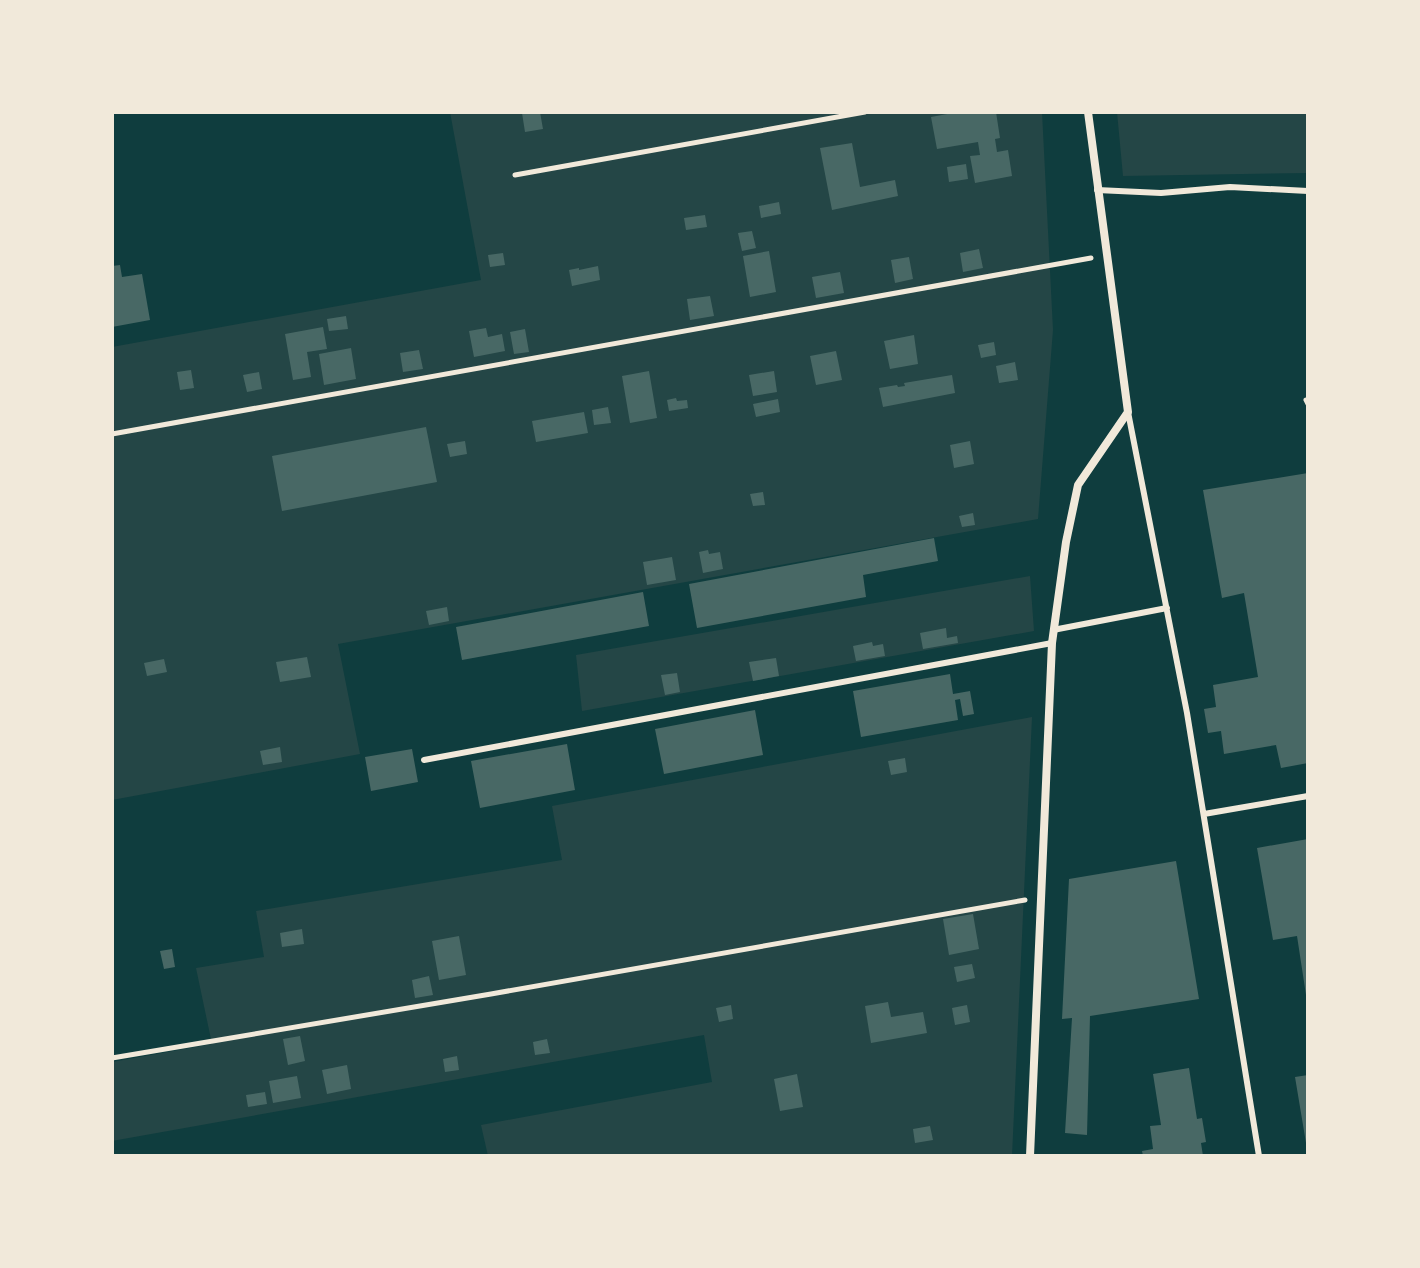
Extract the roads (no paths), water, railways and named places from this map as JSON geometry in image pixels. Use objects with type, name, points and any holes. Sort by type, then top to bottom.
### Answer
[{"type":"street","points":[[1030,1156],[1053,630],[1078,485],[1128,412],[1088,112]]},
{"type":"lane","points":[[1097,190],[1161,193],[1230,187],[1308,191]]},
{"type":"lane","points":[[1128,412],[1187,713],[1259,1156]]},
{"type":"lane","points":[[1053,630],[1167,608]]},
{"type":"lane","points":[[424,760],[1052,643]]},
{"type":"lane","points":[[1204,814],[1308,796]]}]
